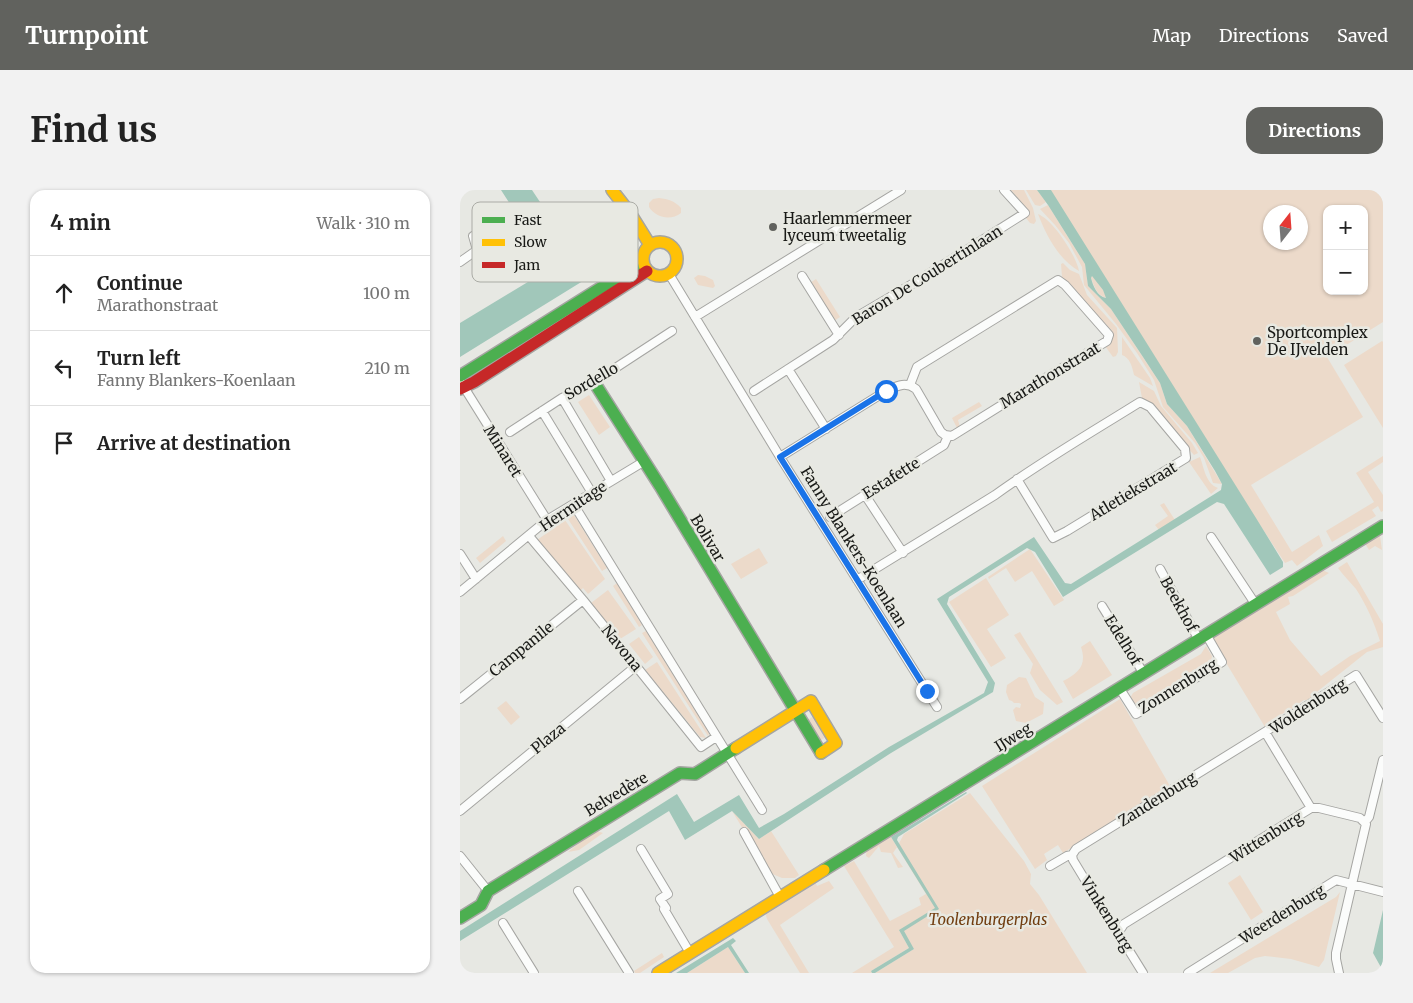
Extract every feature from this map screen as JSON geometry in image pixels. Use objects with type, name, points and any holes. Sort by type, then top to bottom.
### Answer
[{"type":"street","points":[[612,190],[621,202]]},
{"type":"street","points":[[621,190],[626,202]]},
{"type":"street","points":[[695,317],[901,190]]},
{"type":"street","name":"Baron De Coubertinlaan","points":[[802,276],[840,335],[856,317],[927,275],[1024,213],[1004,190]]},
{"type":"street","points":[[638,226],[650,245]]},
{"type":"street","points":[[661,242],[672,247],[677,258],[676,264],[669,274],[658,276],[645,267],[644,252],[650,245],[661,242]]},
{"type":"street","points":[[460,262],[472,254]]},
{"type":"street","points":[[638,271],[645,267]]},
{"type":"street","points":[[638,272],[645,267]]},
{"type":"street","name":"Fanny Blankers-Koenlaan","points":[[669,274],[780,457],[937,707]]},
{"type":"street","name":"Marathonstraat","points":[[910,385],[914,371],[921,364],[1058,280],[1065,285],[1109,335],[1107,341],[1036,382],[958,433],[948,436]]},
{"type":"street","points":[[460,376],[620,282]]},
{"type":"street","points":[[461,386],[474,382],[623,282]]},
{"type":"street","name":"Sordello","points":[[510,432],[562,398],[594,382],[672,331]]},
{"type":"street","points":[[754,391],[840,335]]},
{"type":"street","points":[[788,369],[826,429]]},
{"type":"street","name":"Bolivar","points":[[594,382],[668,499],[796,710]]},
{"type":"street","points":[[780,457],[900,384],[910,385],[916,389],[941,432],[948,436]]},
{"type":"street","name":"Minaret","points":[[461,386],[547,520]]},
{"type":"street","points":[[562,398],[611,481]]},
{"type":"street","name":"Atletiekstraat","points":[[857,580],[995,495],[1017,479],[1140,402],[1150,407],[1185,449],[1186,458],[1068,531],[1053,538],[1017,479]]},
{"type":"street","points":[[542,411],[592,493]]},
{"type":"street","name":"Estafette","points":[[830,517],[944,445],[948,436]]},
{"type":"street","name":"Hermitage","points":[[460,592],[547,520],[643,462]]},
{"type":"street","points":[[865,495],[903,552]]},
{"type":"street","name":"Navona","points":[[574,505],[762,810]]},
{"type":"street","name":"IJweg","points":[[658,973],[869,841],[1120,689],[1383,526]]},
{"type":"street","name":"Navona","points":[[529,536],[701,746],[716,737]]},
{"type":"street","points":[[1211,537],[1256,604]]},
{"type":"street","points":[[460,554],[476,579]]},
{"type":"street","name":"Beekhof","points":[[1160,569],[1203,638]]},
{"type":"street","name":"Campanile","points":[[460,700],[583,600]]},
{"type":"street","name":"Edelhof","points":[[1102,606],[1144,674]]},
{"type":"street","name":"Zonnenburg","points":[[1120,689],[1136,714],[1222,662],[1203,638]]},
{"type":"street","name":"Plaza","points":[[460,811],[636,666]]},
{"type":"street","name":"Woldenburg","points":[[1311,808],[1265,732],[1356,675],[1383,718]]},
{"type":"street","name":"Belvedère","points":[[460,918],[481,905],[488,891],[680,773],[695,774],[796,710]]},
{"type":"street","name":"Zandenburg","points":[[1050,866],[1072,855],[1076,849],[1265,732]]},
{"type":"street","points":[[1339,973],[1336,953],[1366,828],[1365,822],[1369,818],[1383,760]]},
{"type":"street","name":"Wittenburg","points":[[1120,930],[1124,924],[1311,808],[1319,808],[1360,818],[1365,822]]},
{"type":"street","points":[[744,832],[780,897]]},
{"type":"street","points":[[641,849],[668,894],[660,898],[666,908],[664,909],[690,953]]},
{"type":"street","name":"Vinkenburg","points":[[1072,855],[1113,926],[1120,930],[1120,936],[1143,973]]},
{"type":"street","points":[[460,856],[488,891]]},
{"type":"street","name":"Weerdenburg","points":[[1188,973],[1336,880],[1383,892]]},
{"type":"street","points":[[578,891],[629,973]]},
{"type":"street","points":[[503,923],[534,973]]},
{"type":"green space","points":[[1011,190],[1024,190],[1033,208],[1036,221],[1034,224],[1030,223],[1026,218],[1028,210]]},
{"type":"green space","points":[[1026,190],[1037,190],[1046,202],[1040,206],[1035,205]]},
{"type":"green space","name":"Sportcomplex De IJvelden","points":[[1048,190],[1383,190],[1383,322],[1327,357],[1363,417],[1251,485],[1292,552],[1319,535],[1323,546],[1297,566],[1292,560],[1285,563],[1176,397]]},
{"type":"green space","points":[[659,198],[676,204],[681,208],[681,213],[668,218],[656,214],[649,207],[649,203],[653,199]]},
{"type":"green space","points":[[1048,205],[1085,264],[1088,286],[1111,309],[1160,383],[1167,404],[1187,426],[1222,484],[1213,483],[1204,458],[1195,443],[1163,407],[1154,380],[1137,353],[1084,285],[1082,267],[1069,243],[1040,209]]},
{"type":"green space","points":[[1038,214],[1057,230],[1073,256],[1079,271],[1059,254]]},
{"type":"green space","points":[[1063,263],[1070,270],[1079,274],[1087,295],[1117,328],[1118,352],[1116,356],[1113,357],[1105,346],[1112,340],[1112,331],[1062,277],[1061,264]]},
{"type":"green space","points":[[698,275],[713,280],[715,286],[713,288],[698,285],[694,278]]},
{"type":"green space","points":[[1092,275],[1107,298],[1096,290],[1091,278]]},
{"type":"green space","points":[[816,279],[840,317],[834,321],[810,283]]},
{"type":"green space","points":[[1122,337],[1150,378],[1153,386],[1134,375],[1129,360],[1122,355]]},
{"type":"green space","points":[[1383,342],[1383,428],[1344,365]]},
{"type":"green space","points":[[1139,382],[1154,391],[1161,406],[1198,453],[1194,455],[1142,398]]},
{"type":"green space","points":[[589,395],[610,427],[599,435],[578,402]]},
{"type":"green space","points":[[979,402],[982,406],[958,420],[960,427],[957,428],[952,418]]},
{"type":"green space","points":[[1383,456],[1383,462],[1368,472],[1383,495],[1383,511],[1381,512],[1378,506],[1372,510],[1376,516],[1332,542],[1326,531],[1374,502],[1356,473]]},
{"type":"green space","points":[[1200,457],[1208,479],[1218,488],[1211,494],[1189,462]]},
{"type":"green space","points":[[1164,503],[1175,520],[1159,530],[1155,525],[1168,516],[1160,505]]},
{"type":"green space","points":[[574,515],[607,568],[602,571],[568,519]]},
{"type":"green space","points":[[565,520],[605,579],[588,594],[583,588],[580,591],[537,540]]},
{"type":"green space","points":[[1383,528],[1383,534],[1380,536],[1382,550],[1375,546],[1369,550],[1363,540]]},
{"type":"green space","points":[[503,536],[506,541],[480,563],[476,558]]},
{"type":"green space","points":[[759,548],[768,563],[741,579],[731,564]]},
{"type":"green space","points":[[1030,549],[1064,600],[1054,606],[1032,571],[1015,582],[1006,568],[989,579],[988,577]]},
{"type":"green space","points":[[1347,562],[1383,624],[1383,647],[1367,652],[1313,695],[1309,701],[1304,700],[1294,707],[1294,710],[1289,713],[1287,711],[1265,727],[1214,643],[1214,634],[1320,569],[1329,573],[1293,596],[1288,597],[1290,604],[1276,612],[1290,640],[1321,676],[1350,656],[1380,641],[1370,614],[1360,595],[1338,568]]},
{"type":"green space","points":[[986,578],[1009,615],[987,629],[1006,658],[991,667],[949,602]]},
{"type":"green space","points":[[617,583],[642,625],[639,627],[613,586]]},
{"type":"green space","points":[[608,590],[636,629],[620,639],[591,603]]},
{"type":"green space","points":[[646,631],[709,733],[708,736],[642,633]]},
{"type":"green space","points":[[1020,632],[1063,702],[1057,705],[1040,690],[1030,673],[1033,664],[1014,635]]},
{"type":"green space","points":[[639,637],[653,657],[645,664],[629,644]]},
{"type":"green space","points":[[1090,641],[1112,675],[1073,699],[1063,681],[1080,668],[1083,659],[1081,647]]},
{"type":"green space","points":[[1206,646],[1212,656],[1211,662],[1145,703],[1137,706],[1130,698],[1133,693],[1201,654]]},
{"type":"green space","points":[[657,662],[706,738],[700,737],[645,670]]},
{"type":"green space","points":[[1019,677],[1026,678],[1035,697],[1044,703],[1043,714],[1026,723],[1016,721],[1013,710],[1016,707],[1020,708],[1021,704],[1009,700],[1006,692],[1007,685]]},
{"type":"green space","points":[[1120,699],[1170,786],[1063,853],[1058,845],[1044,854],[1047,860],[1035,869],[982,786]]},
{"type":"green space","points":[[506,701],[520,717],[511,725],[497,708]]},
{"type":"green space","points":[[815,715],[827,736],[817,743],[805,722]]},
{"type":"green space","name":"Toolenburgerplas","points":[[970,793],[1024,861],[1031,874],[1030,884],[1039,895],[1087,973],[875,973],[914,949],[899,930],[909,948],[871,971],[872,973],[852,973],[894,947],[844,866],[854,861],[890,921],[921,905],[919,898],[926,894],[897,847],[904,834]]},
{"type":"green space","points":[[732,811],[759,839],[771,831],[799,875],[795,878],[782,878],[770,873]]},
{"type":"green space","points":[[898,829],[900,831],[891,837],[897,847],[893,853],[903,867],[898,868],[891,853],[881,852],[879,846],[869,858],[866,856],[867,848]]},
{"type":"green space","points":[[594,830],[603,833],[579,850],[568,852]]},
{"type":"green space","points":[[1240,875],[1263,912],[1251,920],[1228,883]]},
{"type":"green space","points":[[814,879],[817,886],[829,881],[834,888],[780,925],[809,973],[800,973],[767,919],[765,912]]},
{"type":"green space","points":[[1340,892],[1324,960],[1319,967],[1291,959],[1265,956],[1255,958],[1228,973],[1210,973],[1336,897]]},
{"type":"green space","points":[[728,947],[745,973],[687,973]]},
{"type":"green space","points":[[662,953],[664,957],[640,973],[635,973],[634,971]]},
{"type":"shaded area","points":[[501,190],[532,190],[540,202],[509,202]]},
{"type":"shaded area","points":[[1037,190],[1051,190],[1256,518],[1283,562],[1283,567],[1270,575],[1224,504],[1217,502],[1063,597],[1035,552],[1027,548],[949,597],[947,604],[995,683],[993,692],[891,753],[759,839],[732,811],[685,840],[669,811],[460,941],[460,931],[677,794],[694,822],[739,795],[759,828],[784,814],[889,747],[984,693],[988,682],[937,599],[1034,537],[1065,583],[1071,584],[1221,490],[1222,484],[1187,426],[1167,404],[1160,383],[1111,309],[1088,286],[1085,264]],"holes":[[[1092,276],[1103,290],[1106,298],[1096,290],[1091,278]]]},
{"type":"shaded area","points":[[528,282],[581,282],[460,357],[460,323]]},
{"type":"shaded area","points":[[966,792],[898,837],[897,840],[939,909],[904,931],[914,949],[872,973],[871,971],[909,948],[899,930],[935,908],[891,837]]},
{"type":"shaded area","points":[[1383,910],[1383,971],[1373,953]]},
{"type":"shaded area","points":[[733,938],[736,941],[731,945],[749,973],[745,973],[728,947],[687,973],[676,973]]},
{"type":"traffic: fast","points":[[638,265],[642,262]]},
{"type":"traffic: fast","points":[[460,376],[610,282]]},
{"type":"traffic: fast","points":[[594,382],[660,486],[821,753]]},
{"type":"traffic: fast","points":[[824,870],[1383,526]]},
{"type":"traffic: fast","points":[[460,918],[481,905],[488,891],[680,773],[695,774],[736,748]]},
{"type":"traffic: slow","points":[[612,190],[621,202]]},
{"type":"traffic: slow","points":[[638,226],[650,245]]},
{"type":"traffic: slow","points":[[660,242],[667,243],[672,247],[676,252],[677,259],[676,266],[672,271],[667,275],[660,276],[653,275],[648,271],[644,266],[643,259],[644,252],[648,247],[653,243],[660,242]]},
{"type":"traffic: slow","points":[[736,748],[811,701],[836,743],[821,753]]},
{"type":"traffic: slow","points":[[658,973],[824,870]]},
{"type":"traffic: jam","points":[[638,277],[647,271]]},
{"type":"traffic: jam","points":[[460,389],[474,382],[630,282]]},
{"type":"place","name":"Haarlemmermeer lyceum tweetalig","points":[[773,227]]},
{"type":"place","name":"Sportcomplex De IJvelden","points":[[1257,341]]},
{"type":"route","points":[[886,391],[790,449],[780,457],[927,691]]}]
